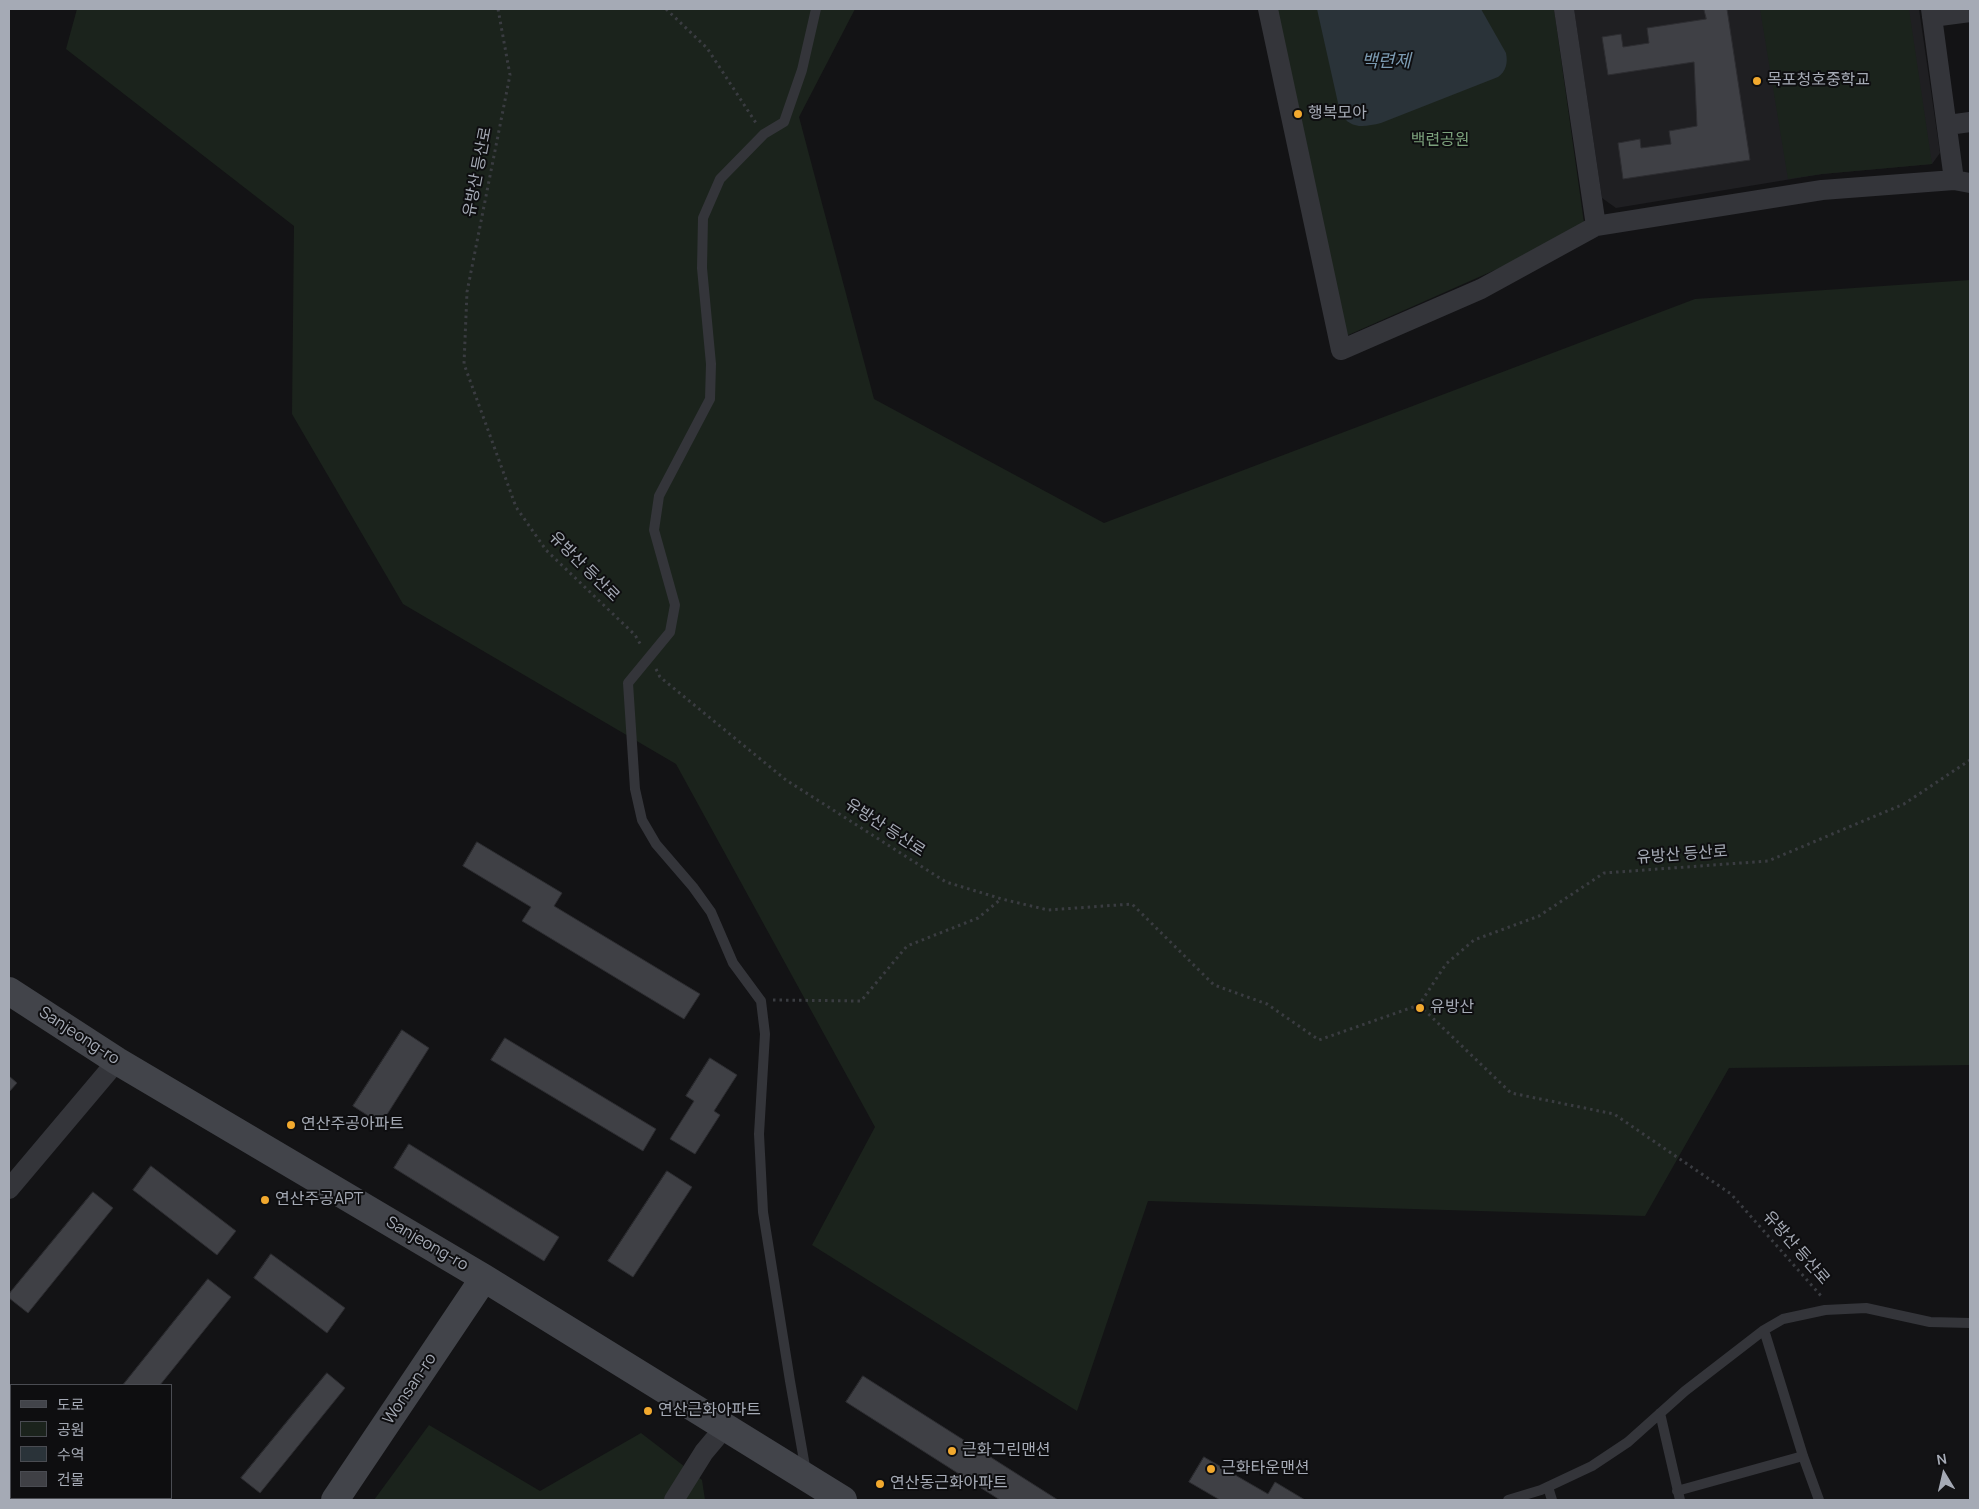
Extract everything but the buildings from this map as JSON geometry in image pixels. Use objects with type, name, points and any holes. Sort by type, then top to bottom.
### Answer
[{"type":"street","points":[[1268,9],[1340,350],[1481,289],[1596,226],[1822,190],[1962,181],[1948,125],[1932,13],[1970,12]]},
{"type":"street","points":[[1564,9],[1596,226]]},
{"type":"street","points":[[1948,125],[1970,122]]},
{"type":"street","name":"Sanjeong-ro","points":[[9,991],[117,1061],[484,1278],[843,1500]]},
{"type":"street","points":[[9,1189],[117,1061]]},
{"type":"street","name":"Wonsan-ro","points":[[335,1500],[484,1278]]},
{"type":"street","points":[[674,1500],[704,1452],[725,1427]]},
{"type":"lane","points":[[807,1478],[764,1212],[759,1134],[765,1034],[761,1000],[733,963],[711,912],[693,887],[656,844],[642,820],[635,790],[628,683],[670,632],[675,605],[654,530],[659,496],[710,399],[711,364],[702,268],[703,218],[720,179],[764,134],[784,122],[802,70],[816,9]]},
{"type":"lane","points":[[1508,1500],[1548,1487],[1592,1466],[1628,1442],[1686,1391],[1764,1330],[1782,1319],[1825,1310],[1866,1308],[1930,1322],[1970,1323]]},
{"type":"lane","points":[[1764,1330],[1803,1456],[1819,1500]]},
{"type":"lane","points":[[1660,1413],[1679,1496],[1803,1456]]},
{"type":"lane","points":[[1548,1487],[1552,1500]]},
{"type":"path","name":"유방산 등산로","points":[[498,9],[510,75],[467,292],[464,364],[516,507],[546,550],[635,635],[660,677],[786,780],[946,882],[1002,899],[1048,910],[1132,904],[1214,985],[1267,1004],[1320,1040],[1419,1005],[1446,964],[1474,940],[1539,916],[1604,873],[1768,861],[1904,804],[1970,760]]},
{"type":"path","points":[[666,9],[707,48],[764,134]]},
{"type":"path","points":[[761,1000],[814,999],[861,1001],[907,946],[978,918],[1002,899]]},
{"type":"path","name":"유방산 등산로","points":[[1419,1005],[1511,1093],[1614,1114],[1731,1194],[1824,1300],[1825,1310]]},
{"type":"shaded area","name":"목포청호중학교","points":[[1574,9],[1919,9],[1940,153],[1932,164],[1822,174],[1616,208],[1602,198]]},
{"type":"green space","points":[[77,9],[855,9],[799,117],[874,399],[1104,523],[1695,299],[1970,280],[1970,1065],[1729,1068],[1645,1216],[1148,1201],[1077,1411],[812,1245],[875,1127],[676,764],[403,604],[292,414],[294,226],[66,49]]},
{"type":"green space","name":"백련공원","points":[[1277,9],[1554,9],[1585,230],[1346,336]]},
{"type":"green space","points":[[1760,9],[1909,9],[1932,164],[1788,179]]},
{"type":"green space","points":[[429,1425],[540,1491],[641,1433],[702,1480],[705,1500],[374,1500]]},
{"type":"water","name":"백련제","points":[[1317,9],[1481,9],[1506,53],[1506,66],[1498,77],[1381,123],[1358,126],[1348,122],[1340,112]]},
{"type":"place","name":"목포청호중학교","points":[[1757,81]]},
{"type":"place","name":"행복모아","points":[[1298,114]]},
{"type":"place","name":"유방산","points":[[1420,1008]]},
{"type":"place","name":"연산주공아파트","points":[[291,1125]]},
{"type":"place","name":"연산주공APT","points":[[265,1200]]},
{"type":"place","name":"연산근화아파트","points":[[648,1411]]},
{"type":"place","name":"근화그린맨션","points":[[952,1451]]},
{"type":"place","name":"근화타운맨션","points":[[1211,1469]]},
{"type":"place","name":"연산동근화아파트","points":[[880,1484]]}]
